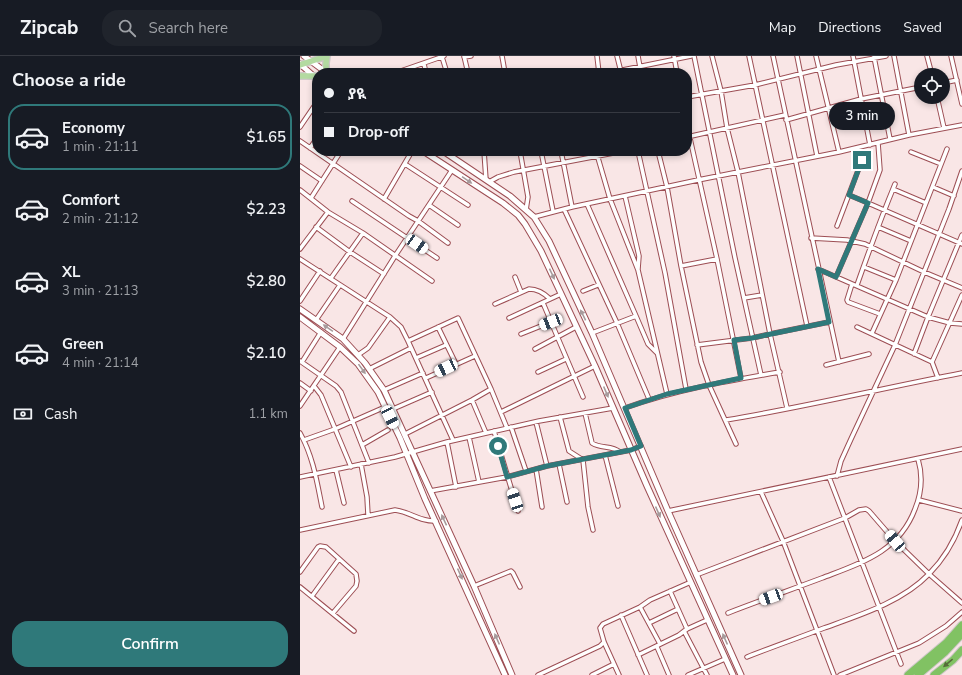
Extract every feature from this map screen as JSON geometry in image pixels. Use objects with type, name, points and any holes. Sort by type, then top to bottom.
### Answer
[{"type":"highway","points":[[908,675],[946,643],[962,625]]},
{"type":"highway","points":[[918,675],[945,652],[962,634]]},
{"type":"highway","points":[[934,675],[953,660],[962,650]]},
{"type":"main road","points":[[304,56],[320,68]]},
{"type":"main road","points":[[300,65],[327,56]]},
{"type":"main road","points":[[327,56],[327,68]]},
{"type":"main road","points":[[300,65],[312,75]]},
{"type":"main road","points":[[300,76],[312,78]]},
{"type":"main road","points":[[431,156],[518,215],[541,251],[595,366],[732,675]]},
{"type":"main road","points":[[450,156],[510,196],[534,217],[549,241],[592,333],[668,512],[740,675]]},
{"type":"main road","points":[[300,309],[343,339],[358,355],[384,390],[474,586],[512,675]]},
{"type":"main road","points":[[300,319],[322,332],[340,346],[358,364],[378,392],[505,675]]},
{"type":"street","points":[[414,68],[443,56],[446,68]]},
{"type":"street","points":[[467,68],[464,57],[471,56]]},
{"type":"street","points":[[502,56],[504,68]]},
{"type":"street","points":[[597,56],[598,68]]},
{"type":"street","points":[[617,56],[620,68]]},
{"type":"street","points":[[638,56],[640,67]]},
{"type":"street","points":[[636,68],[675,58],[691,56]]},
{"type":"street","points":[[694,56],[752,338],[761,375]]},
{"type":"street","points":[[712,56],[721,91],[727,128],[738,172],[770,334],[780,372],[787,408]]},
{"type":"street","points":[[749,56],[807,326]]},
{"type":"street","points":[[773,56],[785,118],[839,362]]},
{"type":"street","points":[[797,56],[817,156]]},
{"type":"street","points":[[816,56],[839,152]]},
{"type":"street","points":[[853,56],[870,145]]},
{"type":"street","points":[[692,96],[756,85],[854,61],[886,56]]},
{"type":"street","points":[[894,56],[909,135]]},
{"type":"street","points":[[927,56],[930,68]]},
{"type":"street","points":[[951,56],[962,104]]},
{"type":"street","points":[[874,57],[890,139]]},
{"type":"street","points":[[675,58],[676,68]]},
{"type":"street","points":[[424,64],[425,68]]},
{"type":"street","points":[[950,82],[957,80]]},
{"type":"street","points":[[692,136],[763,120],[785,118],[861,99],[914,88]]},
{"type":"street","points":[[939,104],[944,128]]},
{"type":"street","points":[[300,127],[312,109]]},
{"type":"street","points":[[534,217],[553,211],[773,164],[839,152],[890,139],[944,128],[962,126]]},
{"type":"street","points":[[300,141],[310,148],[312,145]]},
{"type":"street","points":[[836,277],[852,242],[880,170],[878,143]]},
{"type":"street","points":[[872,333],[896,280],[947,149]]},
{"type":"street","points":[[911,152],[941,164]]},
{"type":"street","points":[[692,154],[717,259],[741,378]]},
{"type":"street","points":[[322,156],[448,243]]},
{"type":"street","points":[[311,198],[338,156]]},
{"type":"street","points":[[384,199],[409,156]]},
{"type":"street","points":[[484,156],[487,181],[498,176],[524,170],[598,156],[610,199],[638,270],[667,394]]},
{"type":"street","points":[[521,156],[528,197],[526,210]]},
{"type":"street","points":[[542,156],[553,211]]},
{"type":"street","points":[[562,156],[572,207]]},
{"type":"street","points":[[639,156],[665,273],[686,389]]},
{"type":"street","points":[[659,156],[667,187],[697,345],[709,385],[736,444]]},
{"type":"street","points":[[837,226],[862,160]]},
{"type":"street","points":[[405,164],[468,205]]},
{"type":"street","points":[[300,166],[322,181]]},
{"type":"street","points":[[343,339],[395,256],[452,170]]},
{"type":"street","points":[[837,476],[851,439],[895,345],[908,308],[954,196],[962,171]]},
{"type":"street","points":[[857,285],[895,184]]},
{"type":"street","points":[[933,187],[954,196]]},
{"type":"street","points":[[893,189],[926,203]]},
{"type":"street","points":[[300,190],[328,212],[363,233],[432,281]]},
{"type":"street","points":[[849,195],[961,243]]},
{"type":"street","points":[[625,196],[639,256],[638,270]]},
{"type":"street","points":[[352,201],[436,258]]},
{"type":"street","points":[[587,204],[648,344],[657,353]]},
{"type":"street","points":[[429,205],[458,224]]},
{"type":"street","points":[[564,209],[598,285],[617,323],[649,399]]},
{"type":"street","points":[[300,249],[328,212]]},
{"type":"street","points":[[316,227],[350,252],[384,274]]},
{"type":"street","points":[[878,227],[911,241]]},
{"type":"street","points":[[330,278],[363,233]]},
{"type":"street","points":[[914,354],[928,317],[961,243],[962,235]]},
{"type":"street","points":[[811,238],[852,242],[871,246],[924,272],[962,288]]},
{"type":"street","points":[[681,266],[717,259]]},
{"type":"street","points":[[301,261],[320,271],[390,317],[401,327],[426,378],[453,440]]},
{"type":"street","points":[[864,266],[896,280]]},
{"type":"street","points":[[818,269],[928,317],[950,323],[962,324]]},
{"type":"street","points":[[300,302],[320,271]]},
{"type":"street","points":[[515,277],[521,292]]},
{"type":"street","points":[[852,284],[847,300],[848,302],[880,314]]},
{"type":"street","points":[[316,320],[340,285]]},
{"type":"street","points":[[583,290],[598,285]]},
{"type":"street","points":[[495,304],[529,289],[544,294],[550,299]]},
{"type":"street","points":[[509,318],[561,294]]},
{"type":"street","points":[[744,298],[762,295]]},
{"type":"street","points":[[938,378],[932,362],[962,295]]},
{"type":"street","points":[[542,303],[583,397]]},
{"type":"street","points":[[592,333],[636,316]]},
{"type":"street","points":[[358,355],[368,348],[390,317]]},
{"type":"street","points":[[408,341],[458,318],[509,428],[526,471]]},
{"type":"street","points":[[521,334],[551,322]]},
{"type":"street","points":[[697,345],[752,338],[829,322]]},
{"type":"street","points":[[438,327],[456,364]]},
{"type":"street","points":[[535,349],[576,327]]},
{"type":"street","points":[[857,327],[932,362]]},
{"type":"street","points":[[322,332],[301,362],[321,374],[341,392],[369,462]]},
{"type":"street","points":[[416,358],[446,345]]},
{"type":"street","points":[[300,406],[340,346]]},
{"type":"street","points":[[369,369],[411,348]]},
{"type":"street","points":[[826,365],[869,354]]},
{"type":"street","points":[[426,378],[475,356]]},
{"type":"street","points":[[538,372],[566,359]]},
{"type":"street","points":[[501,412],[595,366]]},
{"type":"street","points":[[625,408],[649,399],[686,389],[780,372]]},
{"type":"street","points":[[384,390],[423,373]]},
{"type":"street","points":[[726,420],[763,414],[962,373]]},
{"type":"street","points":[[300,383],[311,391]]},
{"type":"street","points":[[314,386],[321,395],[351,466]]},
{"type":"street","points":[[405,434],[442,416],[491,389]]},
{"type":"street","points":[[393,409],[432,392]]},
{"type":"street","points":[[472,400],[486,433]]},
{"type":"street","points":[[304,440],[335,429],[385,407]]},
{"type":"street","points":[[300,478],[406,453],[453,440],[560,417],[613,408]]},
{"type":"street","points":[[585,413],[592,443],[612,447],[620,452]]},
{"type":"street","points":[[560,417],[568,451],[583,460]]},
{"type":"street","points":[[536,422],[547,466]]},
{"type":"street","points":[[362,445],[388,430]]},
{"type":"street","points":[[494,431],[518,511]]},
{"type":"street","points":[[300,433],[304,440],[315,474],[322,507]]},
{"type":"street","points":[[469,437],[479,482]]},
{"type":"street","points":[[448,442],[456,487]]},
{"type":"street","points":[[430,491],[507,477],[547,466],[631,450],[641,446]]},
{"type":"street","points":[[668,512],[962,449]]},
{"type":"street","points":[[605,455],[618,506]]},
{"type":"street","points":[[728,613],[800,587],[862,562],[885,550],[906,530],[919,500],[922,478],[918,459]]},
{"type":"street","points":[[583,460],[588,507],[593,530]]},
{"type":"street","points":[[361,464],[368,516]]},
{"type":"street","points":[[559,464],[567,502]]},
{"type":"street","points":[[536,469],[542,507]]},
{"type":"street","points":[[336,470],[344,503]]},
{"type":"street","points":[[829,477],[901,664]]},
{"type":"street","points":[[761,492],[783,541],[834,675]]},
{"type":"street","points":[[919,500],[962,511]]},
{"type":"street","points":[[696,575],[845,518],[859,510],[866,509],[870,511],[895,541],[962,603]]},
{"type":"street","points":[[300,530],[395,510],[404,512],[422,521],[436,521]]},
{"type":"street","points":[[746,657],[817,631],[897,598],[929,574],[950,547],[962,520]]},
{"type":"street","points":[[300,572],[320,546],[326,547],[356,574],[356,586],[333,613]]},
{"type":"street","points":[[312,596],[339,559]]},
{"type":"street","points":[[474,586],[510,571],[513,572],[520,587]]},
{"type":"street","points":[[620,675],[604,642],[600,628],[603,624],[640,607],[650,600],[691,582]]},
{"type":"street","points":[[300,587],[354,631]]},
{"type":"street","points":[[670,591],[707,675]]},
{"type":"street","points":[[640,607],[649,623],[669,675]]},
{"type":"street","points":[[649,623],[678,609]]},
{"type":"street","points":[[840,675],[919,643],[940,630],[962,612]]},
{"type":"street","points":[[621,616],[647,675]]},
{"type":"street","points":[[638,655],[707,620]]},
{"type":"street","points":[[538,675],[600,646],[604,642]]},
{"type":"street","points":[[688,675],[725,659]]},
{"type":"street","points":[[592,675],[614,664]]},
{"type":"route","points":[[498,446],[507,477],[547,466],[631,450],[641,446],[625,408],[649,399],[686,389],[741,378],[734,340],[752,338],[829,322],[818,269],[836,277],[868,203],[849,195],[862,160]]}]
